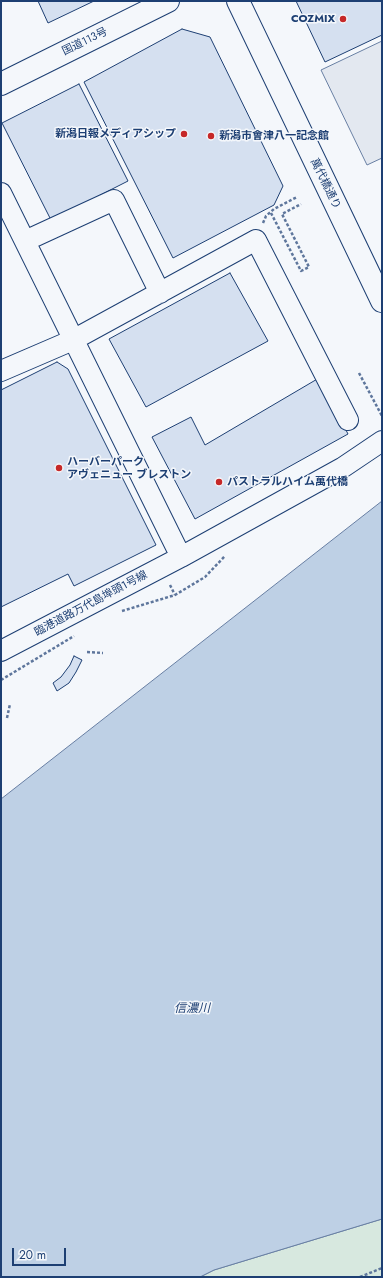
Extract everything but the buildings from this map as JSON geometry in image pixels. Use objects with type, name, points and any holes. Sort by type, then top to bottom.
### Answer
[{"type":"highway","name":"国道113号","points":[[1,84],[168,1]]},
{"type":"highway","name":"萬代橋通り","points":[[238,1],[382,301]]},
{"type":"street","points":[[1,193],[181,557]]},
{"type":"street","points":[[25,241],[114,200],[160,292]]},
{"type":"street","points":[[1,371],[73,340],[128,319],[160,292],[256,240],[348,420]]},
{"type":"street","name":"臨港道路万代島埠頭1号線","points":[[1,651],[181,557],[342,468],[382,441]]},
{"type":"path","points":[[274,209],[297,197]]},
{"type":"path","points":[[270,213],[301,272],[309,267],[282,214],[301,204]]},
{"type":"path","points":[[359,373],[382,416]]},
{"type":"path","points":[[118,612],[176,595],[205,577],[230,551]]},
{"type":"path","points":[[169,583],[176,595]]},
{"type":"path","points":[[1,680],[76,635]]},
{"type":"path","points":[[87,652],[103,653]]},
{"type":"path","points":[[7,718],[10,704]]},
{"type":"path","points":[[360,1277],[382,1268]]},
{"type":"shaded area","points":[[382,41],[382,158],[367,165],[321,70]]},
{"type":"shaded area","points":[[382,1219],[382,1277],[200,1277],[214,1270]]},
{"type":"water","name":"信濃川","points":[[382,501],[382,1219],[214,1270],[200,1277],[1,1277],[1,799]]},
{"type":"place","name":"COZMIX","points":[[343,19]]},
{"type":"place","name":"新潟日報メディアシップ","points":[[184,134]]},
{"type":"place","name":"新潟市會津八一記念館","points":[[211,136]]},
{"type":"place","name":"ハーバーパーク アヴェニュー ブレストン","points":[[59,468]]},
{"type":"place","name":"パストラルハイム萬代橋","points":[[219,482]]}]
